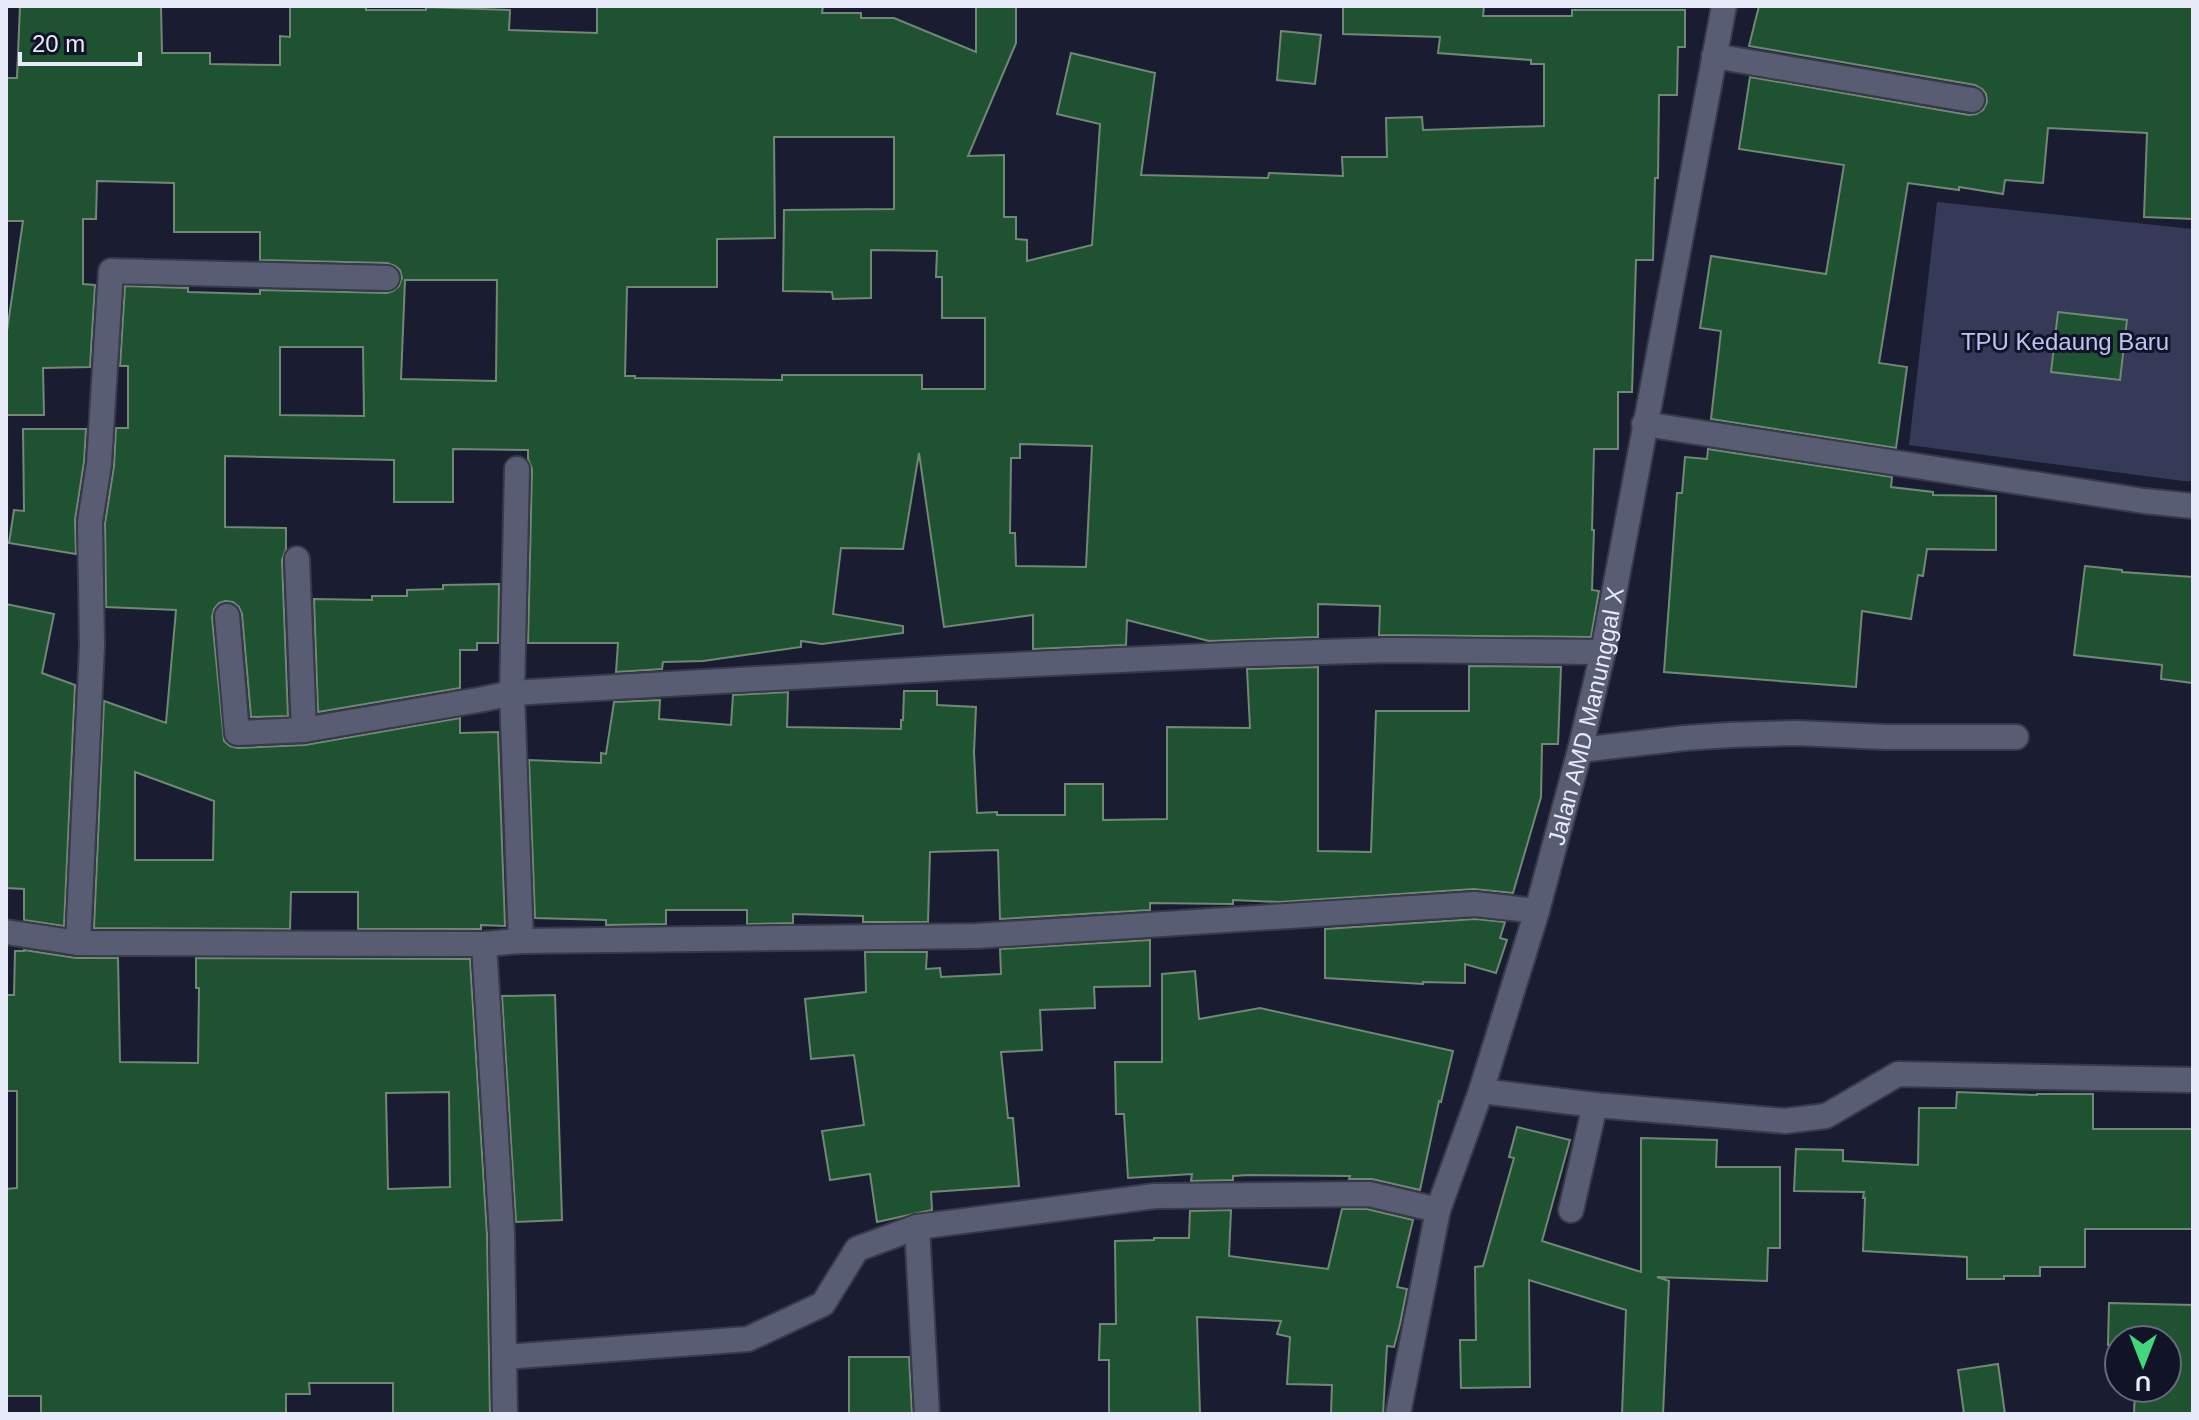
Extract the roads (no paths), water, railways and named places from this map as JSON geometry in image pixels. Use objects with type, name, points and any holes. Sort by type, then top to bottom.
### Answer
[{"type":"street","name":"Jalan AMD Manunggal X","points":[[1398,1414],[1438,1210],[1481,1091],[1537,911],[1603,652],[1724,6]]},
{"type":"street","points":[[1714,56],[1972,100]]},
{"type":"street","points":[[78,943],[92,646],[90,522],[99,464],[111,271],[387,278]]},
{"type":"street","points":[[1644,424],[2129,499],[2193,506]]},
{"type":"street","points":[[517,469],[512,693],[521,941]]},
{"type":"street","points":[[297,559],[304,730]]},
{"type":"street","points":[[227,616],[237,733],[304,730],[512,693],[1251,654],[1389,650],[1603,652]]},
{"type":"street","points":[[1580,750],[1729,735],[1797,733],[2016,737]]},
{"type":"street","points":[[6,932],[78,943],[484,944],[976,936],[1475,904],[1537,911]]},
{"type":"street","points":[[484,944],[502,1233],[505,1414]]},
{"type":"street","points":[[1481,1091],[1595,1105],[1785,1121],[1826,1116],[1898,1074],[2193,1080]]},
{"type":"street","points":[[1571,1210],[1595,1105]]},
{"type":"street","points":[[505,1357],[748,1339],[823,1304],[857,1249],[917,1227],[1155,1196],[1369,1194],[1438,1210]]},
{"type":"street","points":[[917,1227],[927,1414]]},
{"type":"park label","name":"TPU Kedaung Baru","points":[[2065,341]]}]
